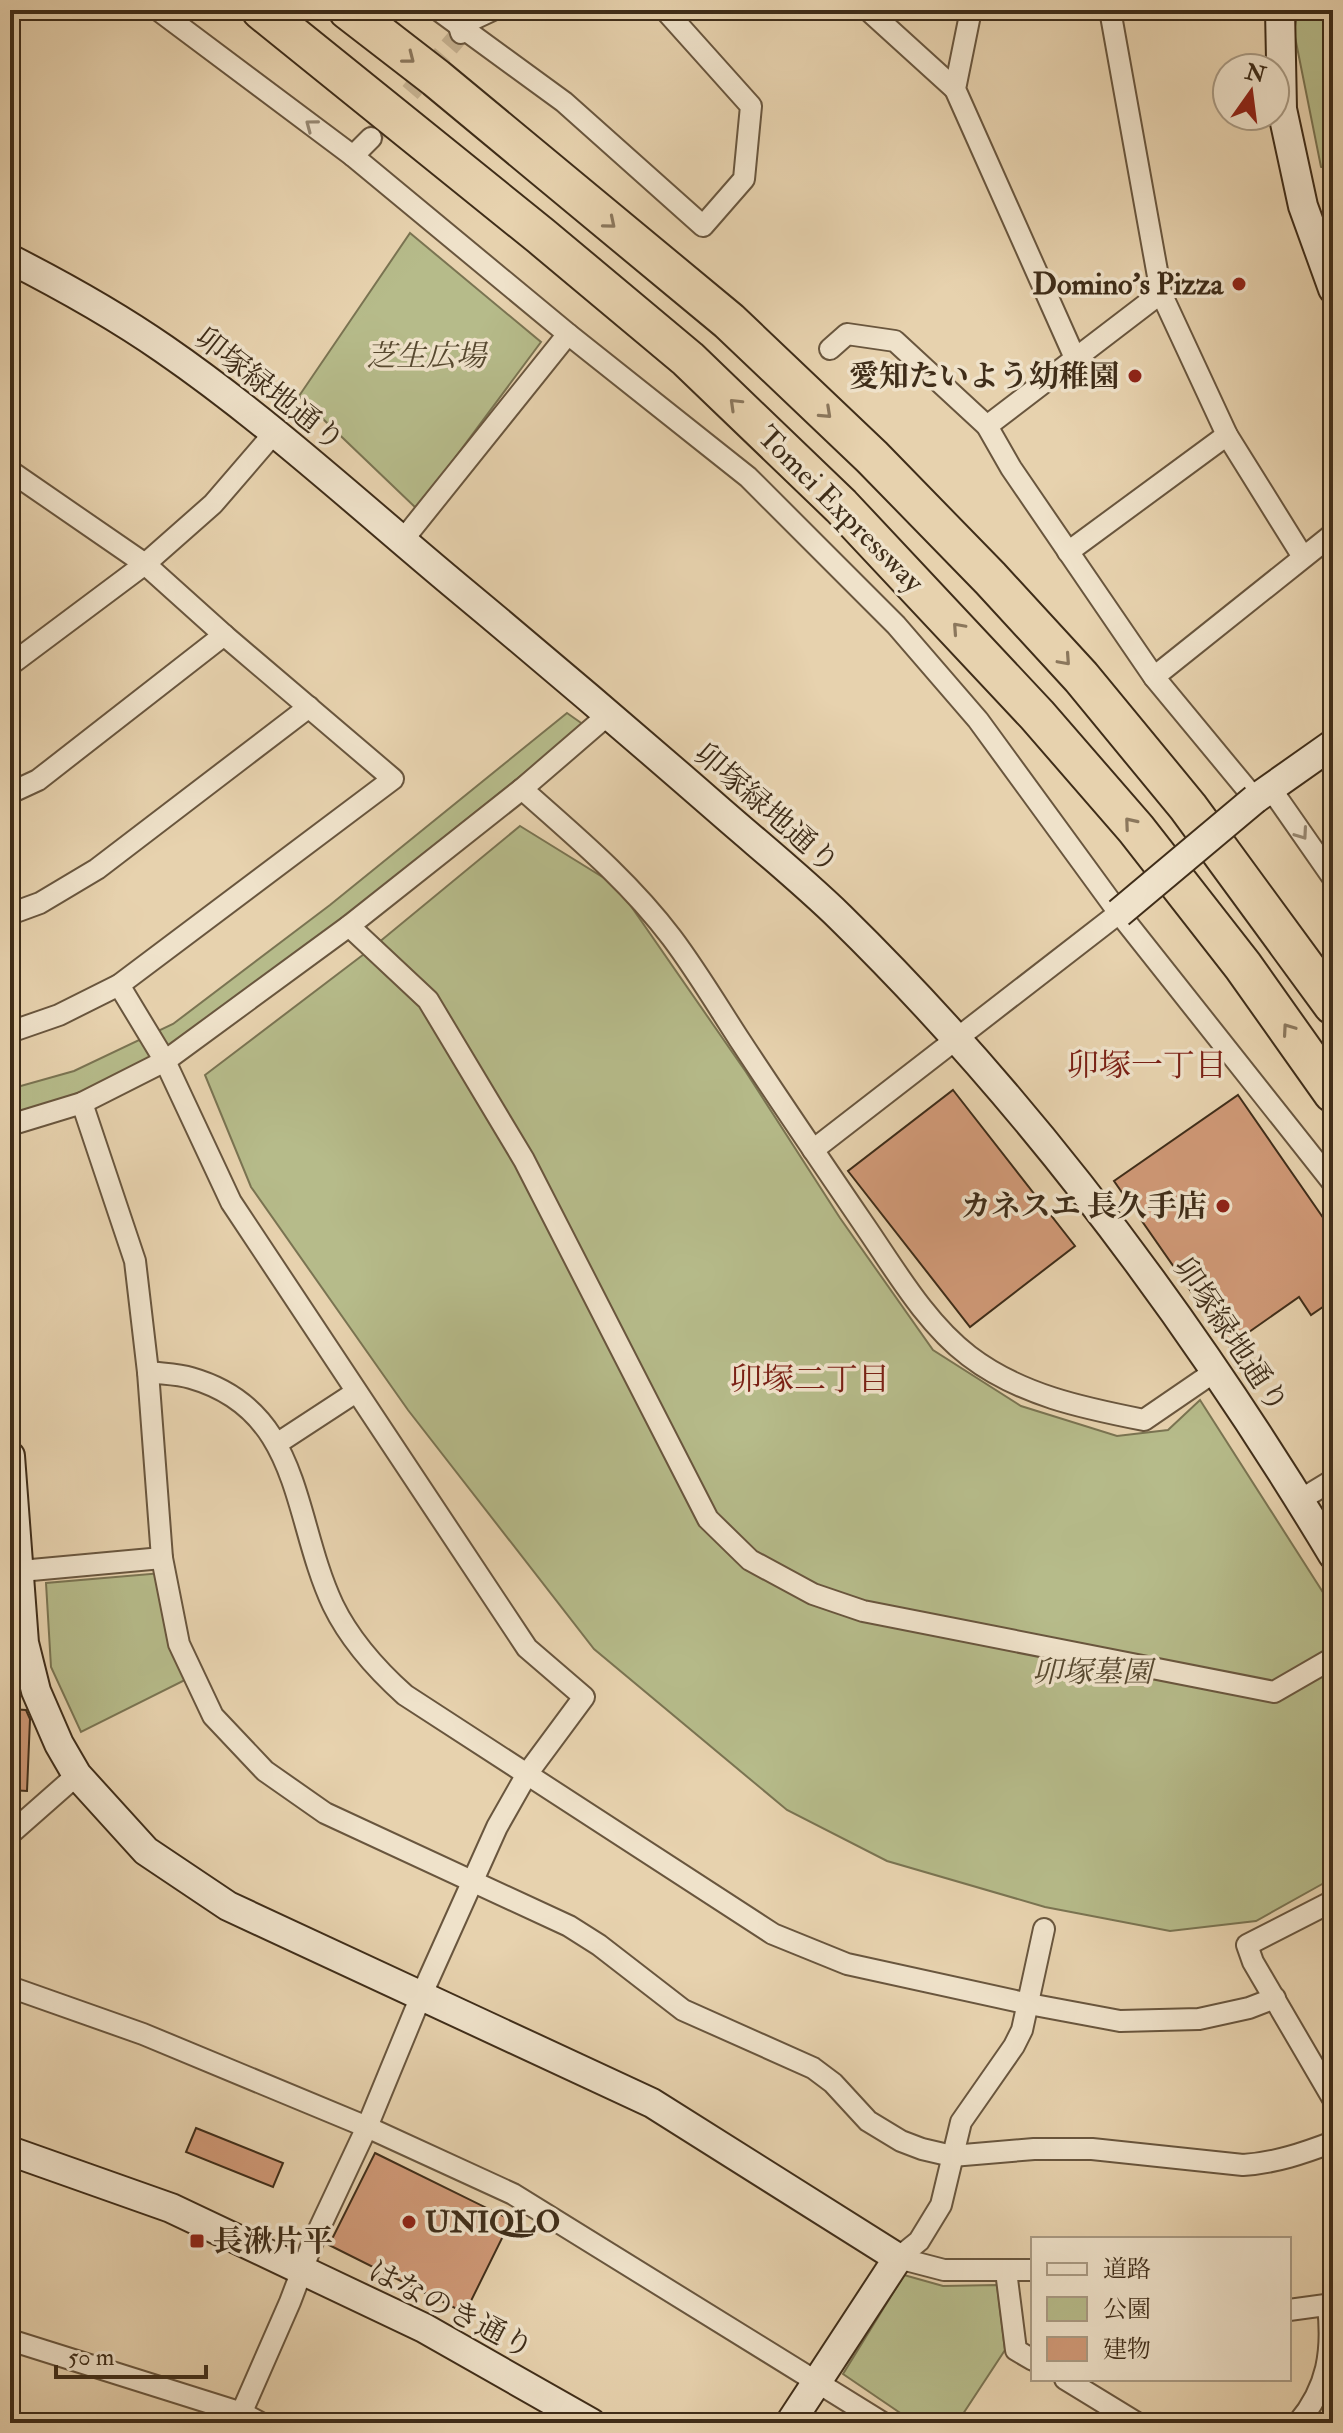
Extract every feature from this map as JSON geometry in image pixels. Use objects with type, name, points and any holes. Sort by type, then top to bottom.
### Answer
[{"type":"highway","name":"Tomei Expressway","points":[[261,10],[688,359],[841,506],[998,671],[1136,829],[1243,966],[1333,1093]]},
{"type":"highway","name":"Tomei Expressway","points":[[348,10],[436,78],[729,321],[872,457],[1081,677],[1188,807],[1333,1005]]},
{"type":"street","points":[[158,10],[353,156],[568,334],[748,477],[896,625],[994,741],[1119,913],[1333,1183]]},
{"type":"street","points":[[438,10],[564,102],[703,226],[744,179],[751,106],[665,10]]},
{"type":"street","points":[[460,29],[493,10]]},
{"type":"street","points":[[868,10],[955,89],[1075,358]]},
{"type":"street","points":[[955,89],[971,10]]},
{"type":"street","points":[[1110,10],[1161,293],[1227,435],[1303,557]]},
{"type":"street","points":[[1280,10],[1282,109],[1303,206],[1333,289]]},
{"type":"street","points":[[353,156],[371,138]]},
{"type":"street","name":"卯塚緑地通り","points":[[10,259],[60,284],[163,348],[275,432],[609,714],[839,917],[957,1039],[1066,1167],[1142,1264],[1217,1370],[1333,1555]]},
{"type":"street","points":[[987,426],[1161,293]]},
{"type":"street","points":[[402,541],[568,334]]},
{"type":"street","points":[[830,349],[847,334],[895,341],[987,426],[1011,468],[1154,677],[1263,794],[1333,878]]},
{"type":"street","points":[[10,665],[145,564],[213,504],[275,432]]},
{"type":"street","points":[[1068,552],[1227,435]]},
{"type":"street","points":[[10,1032],[59,1015],[119,985],[393,779],[145,564],[12,476]]},
{"type":"street","points":[[1154,677],[1333,534]]},
{"type":"street","points":[[10,793],[38,780],[224,635]]},
{"type":"street","points":[[10,914],[40,903],[97,869],[309,707]]},
{"type":"street","points":[[10,1125],[82,1103],[165,1061],[349,926],[522,789],[609,714]]},
{"type":"street","points":[[813,1150],[1119,913],[1263,794],[1333,744]]},
{"type":"street","points":[[522,789],[623,879],[673,938],[908,1288],[936,1323],[969,1356],[1011,1381],[1072,1406],[1144,1420],[1217,1370]]},
{"type":"street","points":[[349,926],[428,1000],[524,1160],[708,1519],[750,1560],[813,1594],[863,1611],[1274,1692],[1333,1658]]},
{"type":"street","points":[[119,985],[165,1061],[231,1202],[527,1648],[584,1697],[527,1774],[497,1827],[421,1996],[367,2127],[312,2244],[240,2418]]},
{"type":"street","points":[[82,1103],[135,1261],[148,1372],[162,1558],[179,1644],[213,1716],[265,1771],[325,1813],[569,1926],[599,1945],[683,2010],[813,2068],[833,2083],[868,2121],[883,2132],[922,2149],[952,2156],[1034,2149],[1092,2149],[1177,2157],[1210,2164],[1243,2165],[1289,2157],[1333,2142]]},
{"type":"street","points":[[148,1372],[189,1377],[213,1386],[242,1404],[260,1420],[278,1443],[334,1606],[355,1641],[382,1674],[405,1695],[773,1934],[847,1964],[1120,2021],[1199,2019],[1249,2008],[1275,1998]]},
{"type":"street","points":[[278,1443],[356,1392]]},
{"type":"street","points":[[10,1456],[14,1571],[24,1643],[36,1691],[59,1744],[77,1775],[146,1851],[228,1906],[652,2103],[898,2258],[944,2270],[1031,2270]]},
{"type":"street","points":[[1300,1500],[1333,1480]]},
{"type":"street","points":[[14,1571],[162,1558]]},
{"type":"street","points":[[10,1834],[77,1775]]},
{"type":"street","points":[[1333,1901],[1247,1945],[1253,1962],[1333,2099]]},
{"type":"street","points":[[790,2423],[898,2258],[919,2241],[941,2205],[961,2122],[1014,2046],[1029,2004],[1044,1929]]},
{"type":"street","points":[[10,1987],[143,2034],[367,2127],[513,2194],[883,2423]]},
{"type":"street","name":"はなのき通り","points":[[10,2151],[171,2208],[302,2273],[424,2328],[591,2423]]},
{"type":"street","points":[[1006,2271],[1016,2350],[1031,2359]]},
{"type":"street","points":[[1291,2310],[1331,2305],[1332,2337],[1321,2387],[1298,2423]]},
{"type":"street","points":[[10,2340],[261,2423]]},
{"type":"street","points":[[1068,2381],[1137,2423]]},
{"type":"green space","points":[[1298,10],[1333,10],[1333,169],[1321,167],[1294,32]]},
{"type":"green space","name":"芝生広場","points":[[410,233],[541,342],[417,509],[299,396]]},
{"type":"green space","points":[[567,713],[584,725],[341,920],[181,1043],[81,1095],[10,1114],[10,1089],[74,1071],[173,1024],[330,905]]},
{"type":"green space","name":"卯塚墓園","points":[[520,826],[617,886],[746,1072],[840,1218],[933,1350],[1021,1406],[1117,1436],[1168,1430],[1200,1400],[1333,1608],[1333,1878],[1256,1921],[1170,1931],[1045,1907],[887,1861],[787,1810],[594,1649],[408,1410],[251,1187],[205,1075],[372,948]]},
{"type":"green space","points":[[162,1573],[191,1677],[81,1732],[51,1667],[46,1583]]},
{"type":"green space","points":[[904,2275],[943,2286],[997,2285],[1005,2350],[957,2423],[915,2423],[843,2374]]},
{"type":"building","points":[[953,1090],[1075,1246],[970,1327],[848,1171]]},
{"type":"building","name":"カネスエ 長久手店","points":[[1238,1095],[1333,1232],[1333,1300],[1311,1315],[1299,1297],[1229,1346],[1114,1181]]},
{"type":"building","points":[[10,1709],[26,1710],[30,1719],[27,1791],[10,1790]]},
{"type":"building","points":[[196,2128],[283,2163],[273,2187],[186,2152]]},
{"type":"building","points":[[375,2153],[511,2220],[465,2313],[329,2245]]},
{"type":"tunnel","points":[[371,138],[461,33]]},
{"type":"place","name":"Domino's Pizza","points":[[1239,284]]},
{"type":"place","name":"愛知たいよう幼稚園","points":[[1135,376]]},
{"type":"place","name":"カネスエ 長久手店","points":[[1223,1206]]},
{"type":"place","name":"UNIQLO","points":[[409,2222]]},
{"type":"place","name":"長湫片平","points":[[197,2241]]},
{"type":"district","name":"卯塚一丁目","points":[[1147,1065]]},
{"type":"district","name":"卯塚二丁目","points":[[810,1379]]}]
